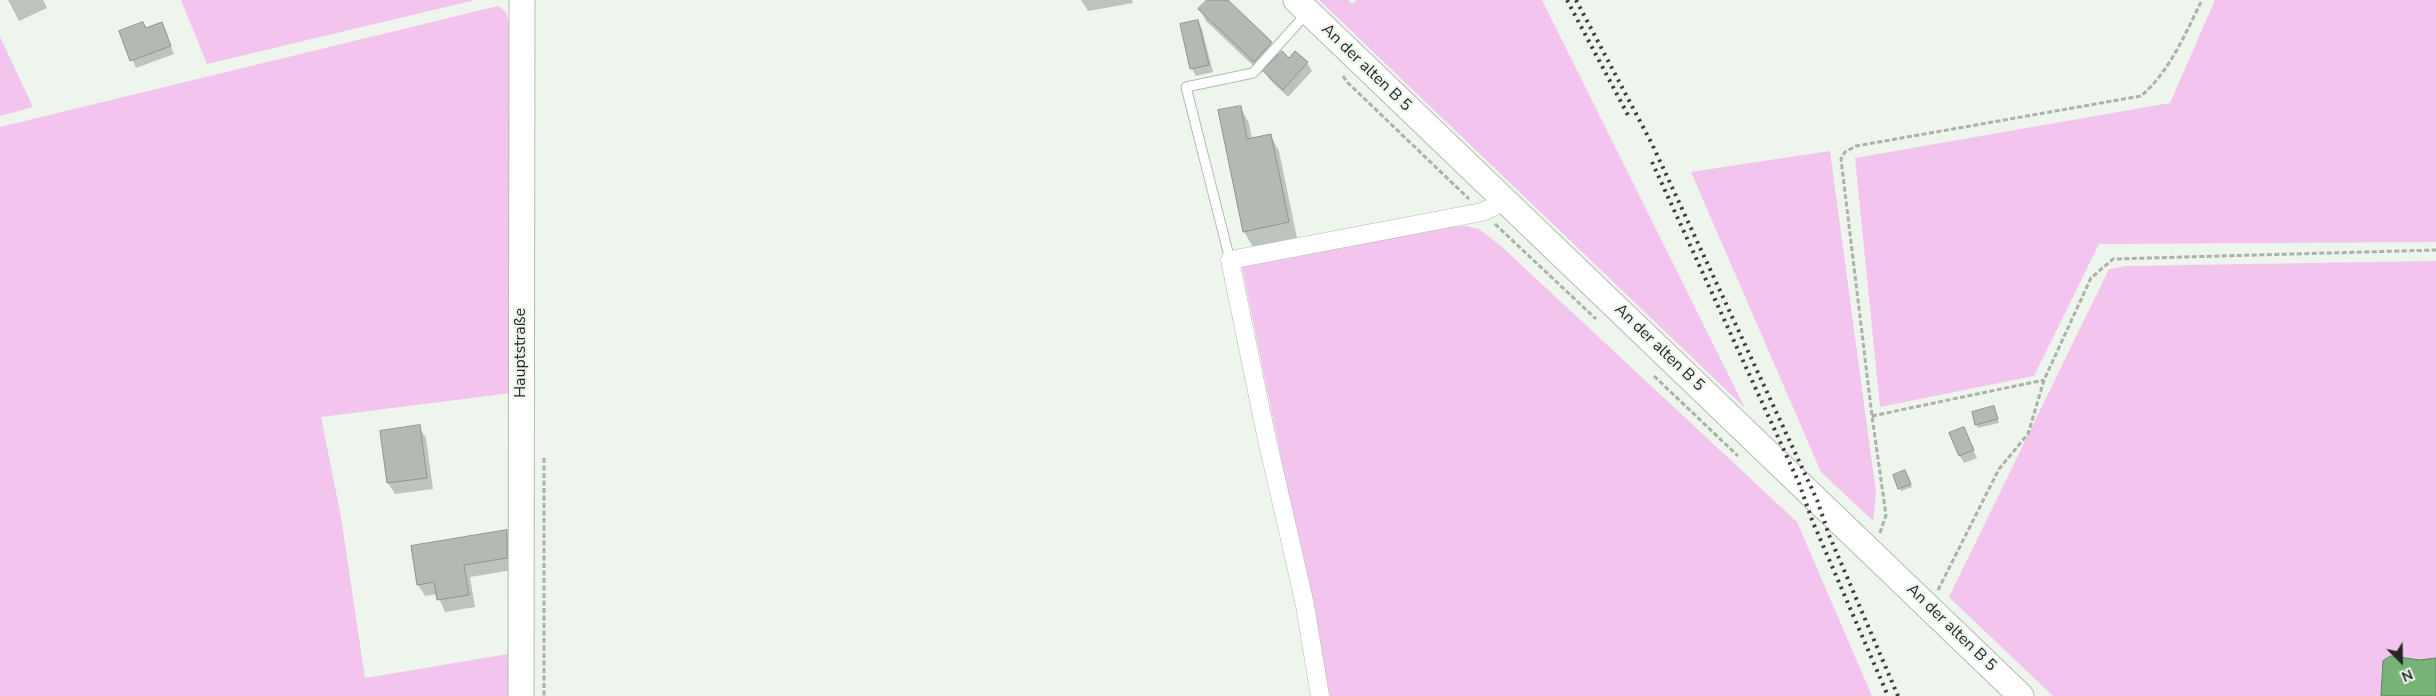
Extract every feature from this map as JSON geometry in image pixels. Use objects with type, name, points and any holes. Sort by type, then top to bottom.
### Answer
[{"type":"main road","name":"Hauptstraße","points":[[520,696],[522,5]]},
{"type":"main road","name":"An der alten B 5","points":[[1302,6],[2021,696]]},
{"type":"street","points":[[1320,696],[1305,604],[1266,435],[1230,260],[1482,212],[1506,201]]},
{"type":"lane","points":[[1230,260],[1186,87],[1253,73],[1302,6]]},
{"type":"path","points":[[1870,550],[1882,529],[1886,514],[1872,416],[1841,159],[1845,152],[1856,146],[2140,96],[2155,84],[2175,53],[2202,0]]},
{"type":"path","points":[[1930,608],[1999,468],[2028,434],[2044,380],[2091,278],[2113,259],[2436,250]]},
{"type":"path","points":[[1872,416],[2044,380]]},
{"type":"shaded area","points":[[181,0],[475,0],[207,64]]},
{"type":"shaded area","points":[[1319,0],[1348,0],[1352,4],[1357,0],[1542,0],[1745,408]]},
{"type":"shaded area","points":[[2215,0],[2436,0],[2436,242],[2099,244],[2034,376],[1880,407],[1855,158],[2170,103]]},
{"type":"shaded area","points":[[498,6],[506,12],[509,26],[511,393],[321,417],[341,517],[365,678],[514,653],[511,696],[0,696],[0,127]]},
{"type":"shaded area","points":[[0,37],[33,107],[0,116]]},
{"type":"shaded area","points":[[1830,151],[1876,493],[1873,521],[1821,472],[1691,172]]},
{"type":"shaded area","points":[[1466,226],[1479,229],[1501,246],[1797,522],[1872,696],[1330,696],[1242,267],[1451,227]]},
{"type":"shaded area","points":[[2436,261],[2436,696],[2053,696],[1949,597],[2109,269],[2126,266]]},
{"type":"shaded area","points":[[2391,656],[2420,660],[2436,658],[2436,696],[2381,696],[2383,661]]},
{"type":"building","points":[[1207,0],[1228,0],[1272,42],[1254,62],[1198,9]]},
{"type":"building","points":[[1198,20],[1209,65],[1190,69],[1180,24]]},
{"type":"building","points":[[143,22],[146,28],[162,22],[171,46],[130,61],[119,31]]},
{"type":"building","points":[[1282,51],[1289,58],[1295,51],[1308,62],[1283,90],[1263,71]]},
{"type":"building","points":[[1241,106],[1247,139],[1271,134],[1289,222],[1243,232],[1218,110]]},
{"type":"building","points":[[1994,406],[1998,419],[1975,425],[1972,412]]},
{"type":"building","points":[[420,425],[427,478],[387,483],[380,431]]},
{"type":"building","points":[[1964,427],[1974,450],[1959,456],[1949,433]]},
{"type":"building","points":[[1905,470],[1911,484],[1898,489],[1893,475]]},
{"type":"building","points":[[507,530],[507,558],[464,565],[469,595],[437,600],[434,582],[417,585],[411,546]]},
{"type":"railway","points":[[1567,0],[1630,119]]},
{"type":"railway","points":[[1576,0],[1652,144],[1817,500],[1829,535],[1898,696]]},
{"type":"railway","points":[[1652,162],[1799,483],[1812,520],[1888,696]]}]
